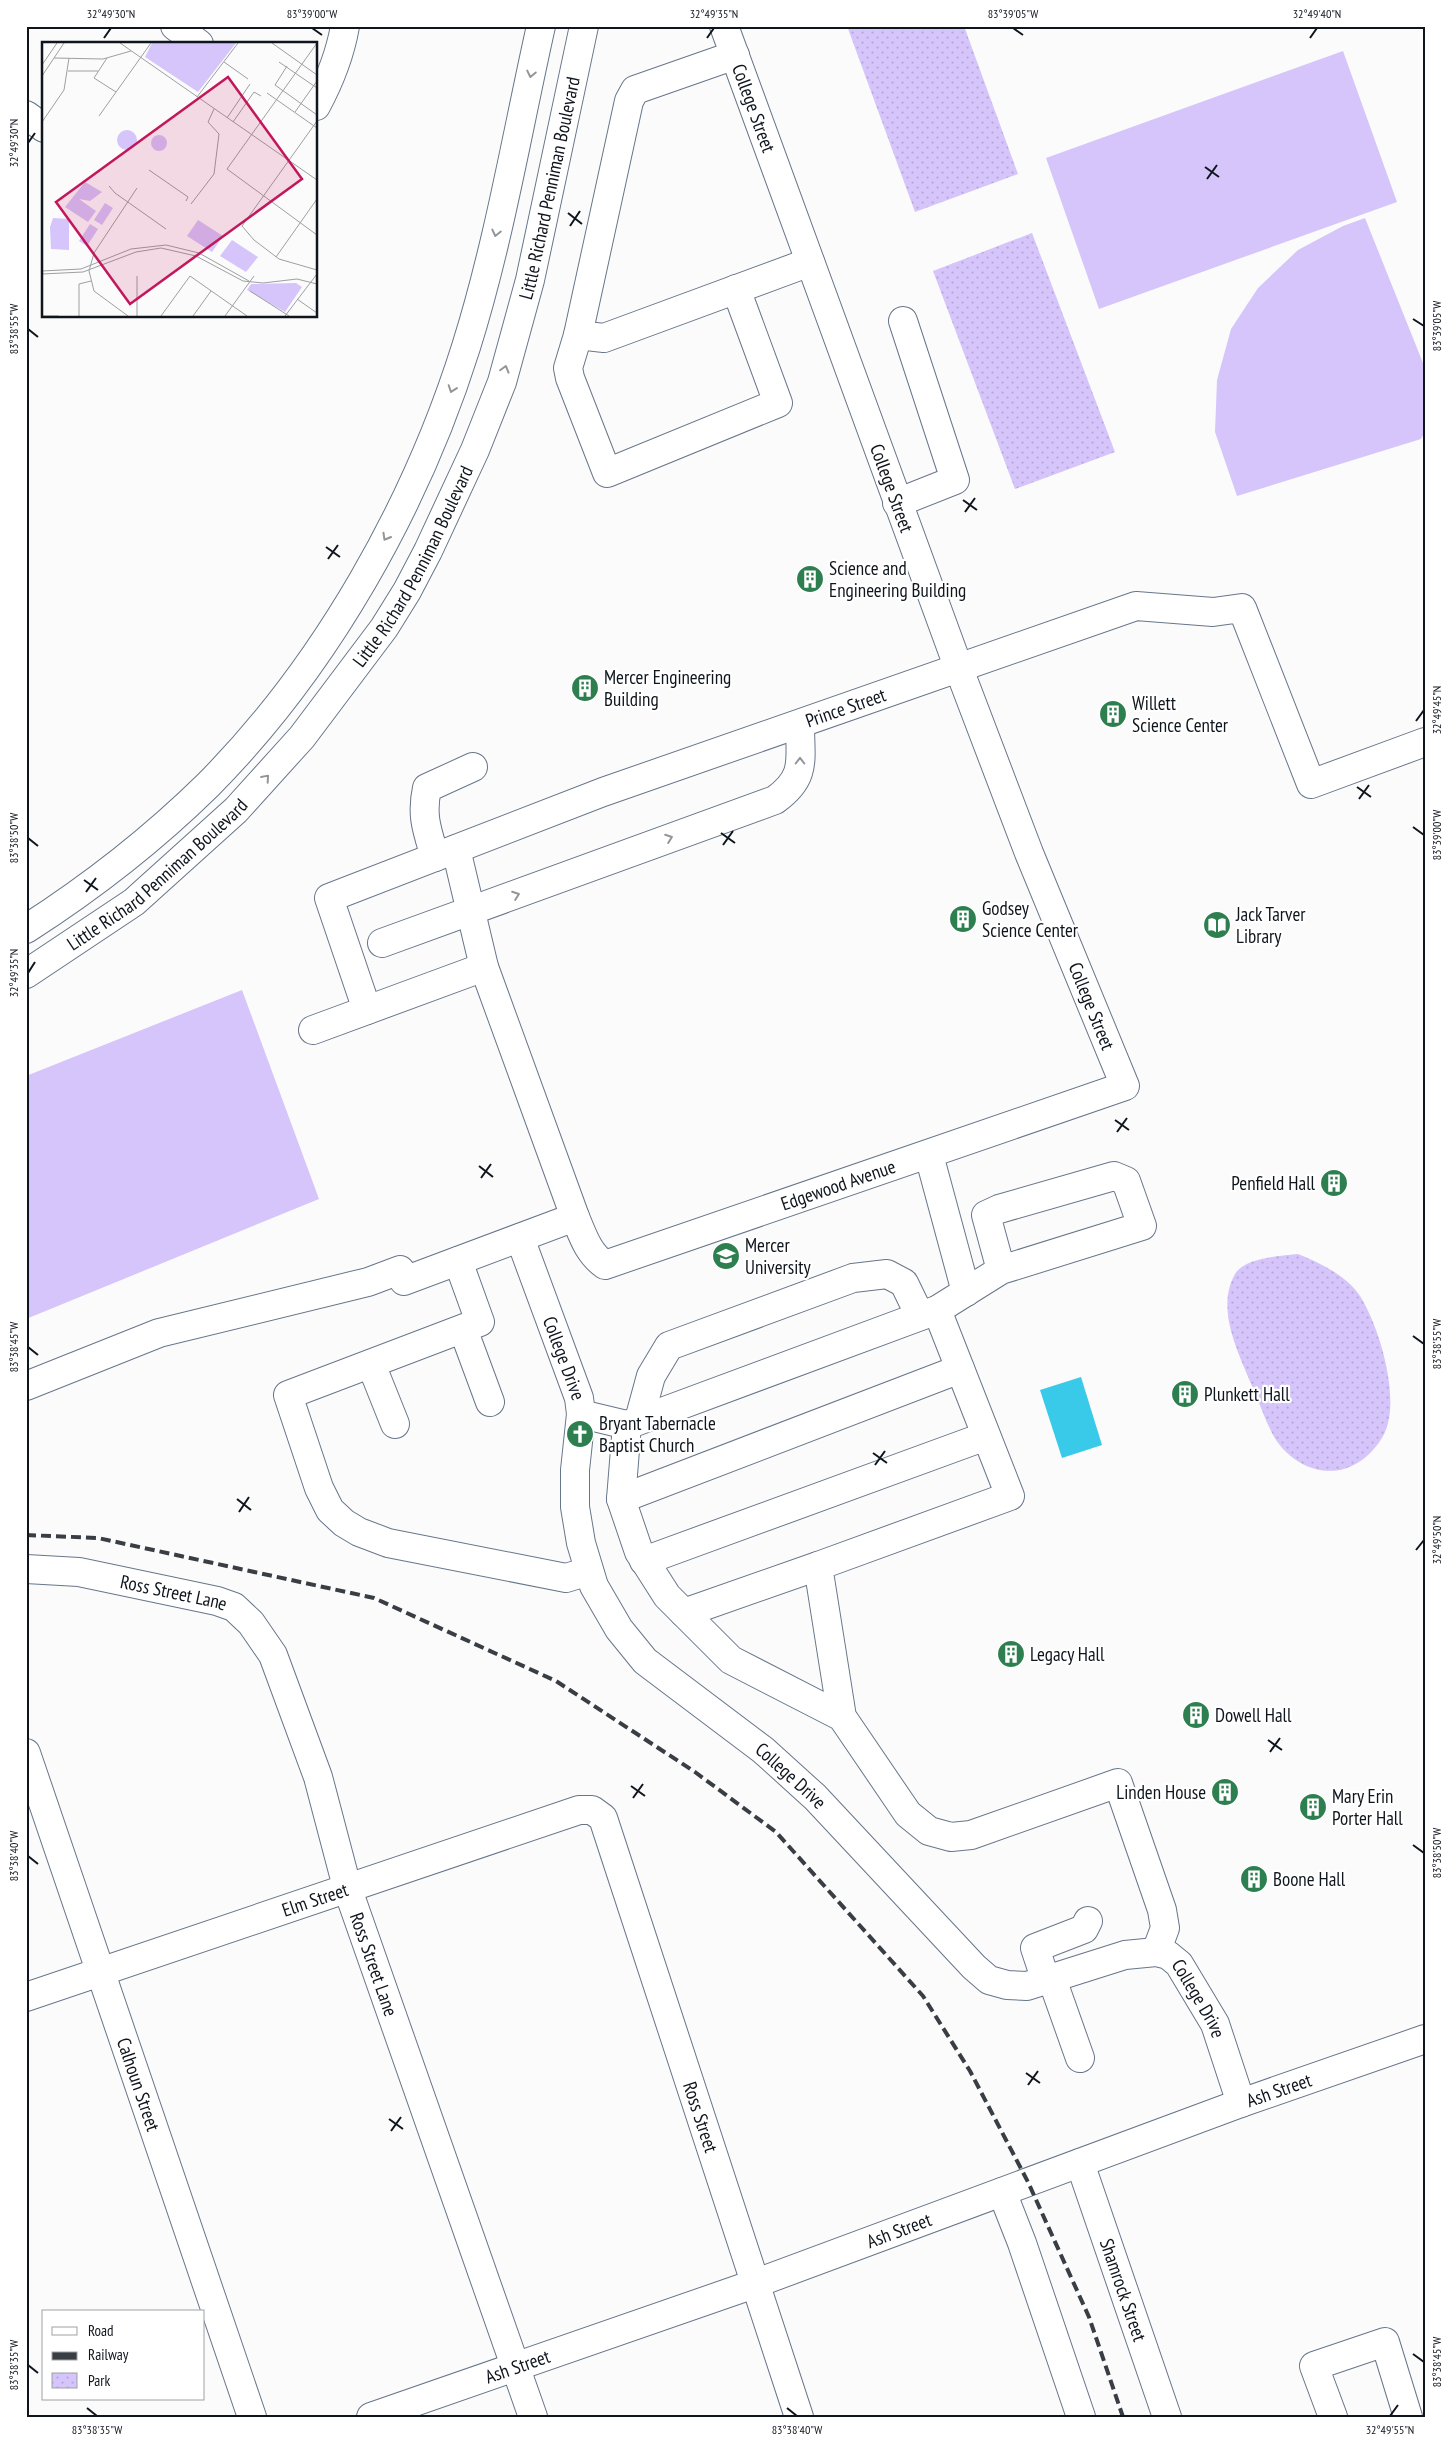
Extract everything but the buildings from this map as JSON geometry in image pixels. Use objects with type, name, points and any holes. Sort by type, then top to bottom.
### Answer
[{"type":"street","points":[[175,26],[196,42]]},
{"type":"street","points":[[318,102],[328,84],[341,50],[345,26]]},
{"type":"street","name":"Little Richard Penniman Boulevard","points":[[26,929],[112,869],[207,785],[248,740],[308,667],[353,596],[394,522],[445,409],[467,346],[493,248],[542,26]]},
{"type":"street","name":"Little Richard Penniman Boulevard","points":[[26,974],[134,902],[247,798],[302,737],[384,628],[407,591],[428,551],[475,450],[502,382],[530,280],[584,26]]},
{"type":"street","name":"College Street","points":[[724,26],[959,669],[1029,853],[1126,1086]]},
{"type":"street","points":[[735,55],[635,90],[629,101],[578,335],[568,368],[570,378],[607,473],[778,403],[736,289]]},
{"type":"street","points":[[26,115],[42,127]]},
{"type":"street","points":[[578,335],[604,338],[810,262]]},
{"type":"street","points":[[898,503],[955,480],[903,321]]},
{"type":"street","name":"Prince Street","points":[[367,1010],[329,898],[603,792],[1136,606],[1213,612],[1242,608],[1311,784],[1425,742]]},
{"type":"street","points":[[382,943],[775,800],[795,782],[800,770],[800,724]]},
{"type":"street","points":[[26,1386],[158,1334],[458,1261],[575,1217],[484,967],[471,912],[446,853],[425,824],[423,807],[428,788],[473,767]]},
{"type":"street","points":[[312,1030],[484,967]]},
{"type":"street","name":"Edgewood Avenue","points":[[575,1217],[588,1247],[596,1258],[605,1265],[1126,1086]]},
{"type":"street","points":[[929,1155],[966,1292]]},
{"type":"street","points":[[581,1414],[633,1423],[928,1313],[1001,1270],[1142,1226],[1126,1181],[1114,1176],[999,1209],[986,1215],[1001,1270]]},
{"type":"street","name":"College Drive","points":[[520,1238],[578,1398],[581,1414],[575,1470],[575,1507],[581,1543],[589,1571],[594,1586],[619,1629],[645,1661],[764,1750],[815,1798],[988,1980],[1007,1985],[1027,1986],[1124,1955],[1156,1952],[1168,1955],[1179,1964],[1215,2024],[1242,2103]]},
{"type":"street","points":[[458,1261],[480,1322],[288,1395],[319,1488],[330,1510],[359,1532],[388,1543],[566,1578],[589,1571]]},
{"type":"street","points":[[684,1614],[1010,1496],[960,1369],[928,1313],[904,1283],[887,1274],[853,1278],[668,1346],[651,1376],[633,1423],[621,1499],[639,1552],[667,1596],[684,1614],[731,1660],[842,1717]]},
{"type":"street","points":[[463,1329],[490,1402]]},
{"type":"street","points":[[372,1364],[395,1424]]},
{"type":"street","points":[[621,1499],[960,1369]]},
{"type":"street","points":[[644,1561],[986,1436]]},
{"type":"street","points":[[818,1566],[842,1717],[908,1814],[929,1831],[951,1837],[971,1835],[1118,1783],[1162,1910],[1164,1928],[1156,1952]]},
{"type":"street","name":"Ross Street Lane","points":[[26,1569],[79,1572],[217,1601],[234,1607],[251,1623],[273,1655],[314,1768],[347,1888],[533,2417]]},
{"type":"street","name":"Calhoun Street","points":[[26,1753],[252,2417]]},
{"type":"street","name":"Elm Street","points":[[26,1996],[579,1810],[592,1810],[603,1818]]},
{"type":"street","name":"Ross Street","points":[[603,1818],[799,2417]]},
{"type":"street","points":[[1080,2058],[1035,1948],[1084,1929],[1088,1921]]},
{"type":"street","name":"Ash Street","points":[[371,2417],[516,2365],[754,2284],[1242,2103],[1425,2039]]},
{"type":"street","name":"Shamrock Street","points":[[1080,2163],[1167,2417]]},
{"type":"street","points":[[1002,2192],[1022,2243],[1080,2417]]},
{"type":"street","points":[[1333,2417],[1314,2366],[1385,2342],[1408,2417]]},
{"type":"green space","points":[[847,26],[964,26],[1018,174],[915,212]]},
{"type":"green space","points":[[1343,51],[1397,202],[1099,309],[1046,158]]},
{"type":"green space","points":[[1365,218],[1425,368],[1425,432],[1421,439],[1237,496],[1215,432],[1217,380],[1231,329],[1258,288],[1298,250],[1343,226]]},
{"type":"green space","points":[[1032,233],[1115,452],[1015,489],[933,271]]},
{"type":"green space","points":[[242,990],[319,1199],[26,1319],[26,1076]]},
{"type":"green space","points":[[1298,1254],[1340,1276],[1360,1296],[1380,1340],[1388,1376],[1390,1409],[1388,1423],[1382,1438],[1375,1448],[1362,1460],[1350,1467],[1338,1470],[1325,1471],[1301,1463],[1290,1456],[1273,1435],[1241,1360],[1228,1316],[1229,1288],[1240,1268],[1264,1258]]},
{"type":"water","points":[[1081,1377],[1102,1445],[1062,1458],[1040,1390]]},
{"type":"railway","points":[[26,1535],[98,1538],[374,1598],[556,1681],[695,1772],[776,1832],[923,1996],[970,2071],[1028,2182],[1089,2317],[1123,2417]]},
{"type":"place","name":"Science and Engineering Building","points":[[810,579]]},
{"type":"place","name":"Mercer Engineering Building","points":[[585,688]]},
{"type":"place","name":"Willett Science Center","points":[[1113,714]]},
{"type":"place","name":"Godsey Science Center","points":[[963,919]]},
{"type":"place","name":"Jack Tarver Library","points":[[1217,925]]},
{"type":"place","name":"Penfield Hall","points":[[1334,1183]]},
{"type":"place","name":"Mercer University","points":[[726,1256]]},
{"type":"place","name":"Plunkett Hall","points":[[1185,1394]]},
{"type":"place","name":"Bryant Tabernacle Baptist Church","points":[[580,1434]]},
{"type":"place","name":"Legacy Hall","points":[[1011,1654]]},
{"type":"place","name":"Dowell Hall","points":[[1196,1715]]},
{"type":"place","name":"Linden House","points":[[1225,1792]]},
{"type":"place","name":"Mary Erin Porter Hall","points":[[1313,1807]]},
{"type":"place","name":"Boone Hall","points":[[1254,1879]]}]
